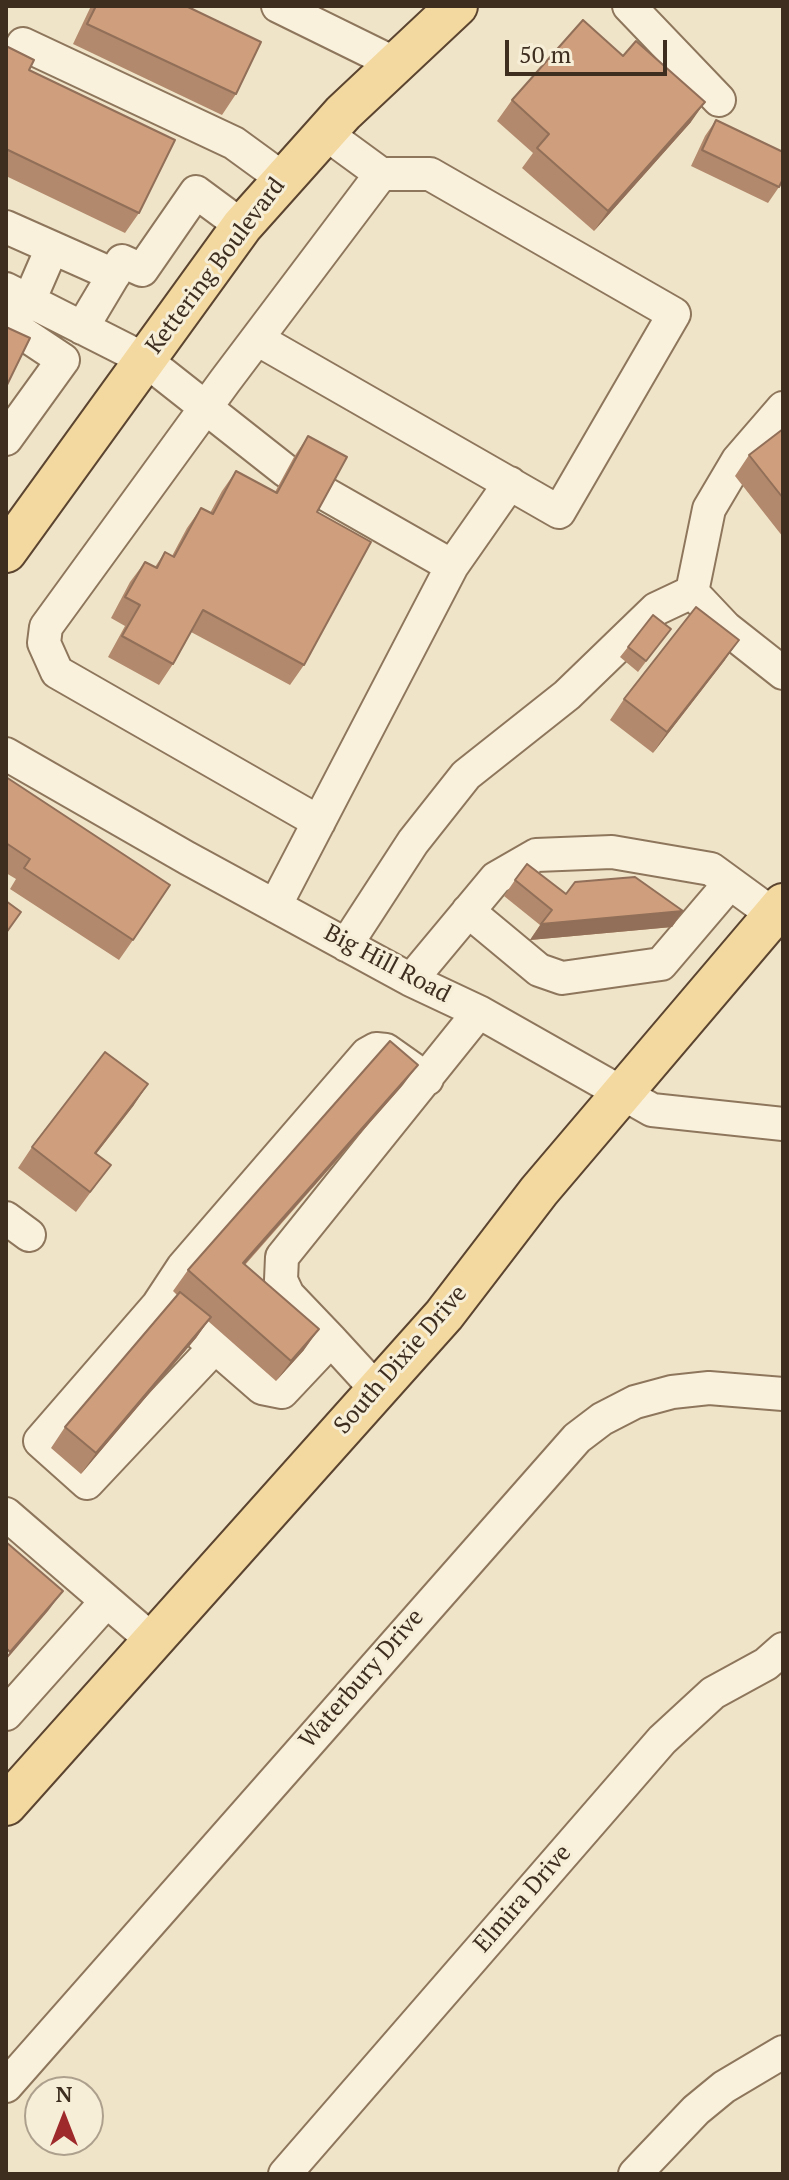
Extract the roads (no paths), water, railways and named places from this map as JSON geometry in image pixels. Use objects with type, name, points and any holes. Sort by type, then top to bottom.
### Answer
[{"type":"main road","name":"Kettering Boulevard","points":[[8,544],[242,226],[282,178],[394,63],[457,6]]},
{"type":"main road","name":"South Dixie Drive","points":[[6,1805],[444,1315],[539,1191],[778,909]]},
{"type":"street","points":[[278,6],[394,63]]},
{"type":"street","points":[[629,6],[719,100]]},
{"type":"street","points":[[23,44],[234,143],[282,178]]},
{"type":"street","points":[[257,339],[559,512],[674,314],[430,174],[381,174],[325,133]]},
{"type":"street","points":[[319,822],[57,672],[44,643],[46,627],[204,409],[381,174]]},
{"type":"street","points":[[44,347],[114,275],[122,261],[142,270],[196,192],[242,226]]},
{"type":"street","points":[[6,227],[114,275]]},
{"type":"street","points":[[14,304],[52,248]]},
{"type":"street","points":[[14,304],[71,322],[144,359],[286,471]]},
{"type":"street","points":[[6,439],[63,360],[44,347],[14,304]]},
{"type":"street","points":[[692,592],[709,509],[738,460],[783,408]]},
{"type":"street","points":[[275,906],[452,566],[510,483]]},
{"type":"street","points":[[324,493],[452,566]]},
{"type":"street","points":[[692,592],[726,628],[783,673]]},
{"type":"street","points":[[346,945],[413,842],[466,775],[567,695],[656,609],[692,592]]},
{"type":"street","name":"Big Hill Road","points":[[6,754],[275,906],[411,980],[479,1012],[652,1110],[783,1124]]},
{"type":"street","points":[[411,980],[496,878],[536,855],[612,852],[711,869],[778,909]]},
{"type":"street","points":[[468,911],[539,970],[562,978],[661,964],[730,883]]},
{"type":"street","points":[[376,1389],[288,1295],[281,1280],[282,1257],[479,1012]]},
{"type":"street","points":[[214,1348],[87,1483],[40,1441],[163,1298],[183,1267],[367,1054],[376,1049],[386,1050],[427,1079]]},
{"type":"street","points":[[163,1298],[214,1348],[262,1388],[282,1392],[331,1340]]},
{"type":"street","name":"Waterbury Drive","points":[[6,2086],[577,1438],[602,1419],[635,1402],[672,1392],[709,1388],[783,1394]]},
{"type":"street","points":[[6,1514],[105,1603],[152,1640]]},
{"type":"street","points":[[6,1714],[105,1603]]},
{"type":"street","name":"Elmira Drive","points":[[285,2174],[673,1728],[713,1693],[766,1664],[783,1649]]},
{"type":"street","points":[[635,2174],[696,2110],[724,2087],[783,2052]]}]
